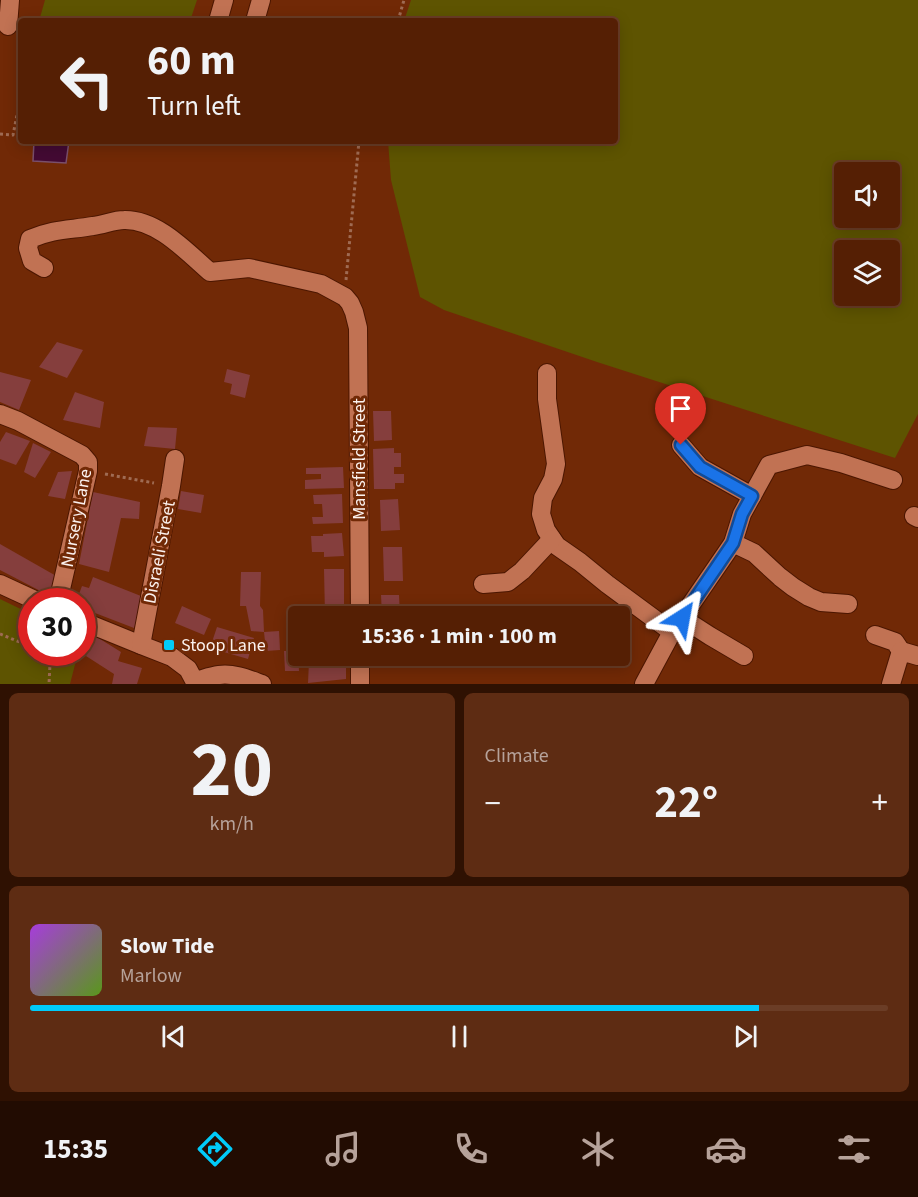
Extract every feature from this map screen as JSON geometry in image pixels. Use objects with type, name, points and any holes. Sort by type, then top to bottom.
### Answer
[{"type":"street","points":[[8,26],[10,0]]},
{"type":"street","points":[[219,18],[224,0]]},
{"type":"street","points":[[256,18],[261,0]]},
{"type":"street","points":[[44,268],[32,261],[28,248],[30,239],[54,230],[93,226],[122,210],[139,222],[158,229],[210,272],[249,268],[321,284],[347,300]]},
{"type":"street","name":"Mansfield Street","points":[[347,300],[354,312],[358,328],[360,606]]},
{"type":"street","points":[[547,373],[556,399],[556,464],[553,479],[543,498],[541,514],[546,530],[557,546],[608,584],[677,625],[744,656]]},
{"type":"street","name":"Nursery Lane","points":[[0,414],[82,455],[88,462],[88,471],[61,588]]},
{"type":"street","points":[[681,445],[700,467],[752,496]]},
{"type":"street","points":[[644,684],[677,625],[733,543],[742,514],[769,465],[807,454],[893,480]]},
{"type":"street","name":"Disraeli Street","points":[[141,645],[175,459]]},
{"type":"street","points":[[483,584],[508,582],[522,571],[552,538]]},
{"type":"street","points":[[733,543],[754,553],[780,577],[809,597],[821,602],[848,604]]},
{"type":"street","points":[[0,584],[18,592]]},
{"type":"street","points":[[96,627],[161,652],[180,662],[188,669],[196,682],[228,674],[262,684]]},
{"type":"street","points":[[875,634],[895,642],[909,653],[891,684]]},
{"type":"street","points":[[360,666],[360,684]]},
{"type":"path","points":[[399,18],[404,0]]},
{"type":"path","points":[[0,134],[13,135],[18,110]]},
{"type":"path","points":[[347,300],[359,144]]},
{"type":"path","points":[[88,471],[171,486]]},
{"type":"path","points":[[0,634],[18,641]]},
{"type":"path","points":[[49,684],[50,666]]},
{"type":"shaded area","points":[[45,0],[197,0],[191,18],[40,18]]},
{"type":"shaded area","points":[[411,0],[918,0],[918,414],[895,458],[597,362],[444,310],[420,297],[391,180],[388,144],[618,144],[618,18],[405,18]]},
{"type":"shaded area","points":[[34,144],[69,144],[66,163],[33,161]]},
{"type":"shaded area","points":[[0,599],[18,608],[18,666],[75,666],[70,684],[0,684]]},
{"type":"building","points":[[57,342],[83,350],[67,378],[39,367]]},
{"type":"building","points":[[227,369],[250,375],[245,398],[230,394],[232,384],[224,382]]},
{"type":"building","points":[[0,372],[31,380],[19,410],[0,402]]},
{"type":"building","points":[[75,392],[104,402],[100,428],[63,420]]},
{"type":"building","points":[[373,411],[391,411],[392,440],[374,441]]},
{"type":"building","points":[[148,427],[177,428],[175,449],[144,446]]},
{"type":"building","points":[[6,432],[30,441],[16,465],[0,459],[0,442]]},
{"type":"building","points":[[33,443],[51,452],[35,478],[24,472]]},
{"type":"building","points":[[394,448],[394,453],[401,453],[401,467],[394,467],[394,474],[404,474],[404,483],[395,483],[395,489],[374,489],[373,449]]},
{"type":"building","points":[[343,467],[344,488],[305,489],[305,480],[321,479],[321,474],[306,474],[306,468]]},
{"type":"building","points":[[72,471],[65,499],[48,496],[58,472]]},
{"type":"building","points":[[181,491],[204,495],[201,513],[178,509]]},
{"type":"building","points":[[93,492],[140,502],[139,519],[121,518],[109,572],[79,564]]},
{"type":"building","points":[[342,494],[343,523],[313,524],[312,517],[323,517],[322,504],[314,504],[313,495]]},
{"type":"building","points":[[398,499],[400,530],[381,531],[380,500]]},
{"type":"building","points":[[342,533],[344,556],[324,557],[324,552],[312,552],[311,536]]},
{"type":"building","points":[[0,544],[58,577],[52,588],[35,588],[0,570]]},
{"type":"building","points":[[383,547],[402,547],[403,581],[384,581]]},
{"type":"building","points":[[324,569],[344,569],[344,606],[325,606]]},
{"type":"building","points":[[241,572],[261,572],[260,606],[263,610],[264,632],[251,631],[246,606],[240,606]]},
{"type":"building","points":[[93,577],[146,598],[134,628],[96,613],[96,588],[89,588]]},
{"type":"building","points":[[381,595],[399,595],[400,606],[382,606]]},
{"type":"building","points":[[182,606],[211,619],[204,635],[175,623]]},
{"type":"building","points":[[217,627],[254,638],[248,659],[210,648]]},
{"type":"building","points":[[279,631],[280,650],[266,651],[264,632]]},
{"type":"building","points":[[96,636],[121,652],[118,661],[142,668],[137,684],[112,684],[114,674],[96,662]]},
{"type":"building","points":[[284,651],[288,651],[288,666],[299,666],[299,671],[285,671]]},
{"type":"building","points":[[309,666],[346,666],[346,679],[308,683]]},
{"type":"place","name":"Stoop Lane","points":[[169,645]]},
{"type":"route","points":[[681,445],[700,467],[752,496],[742,514],[733,543],[682,618]]}]
